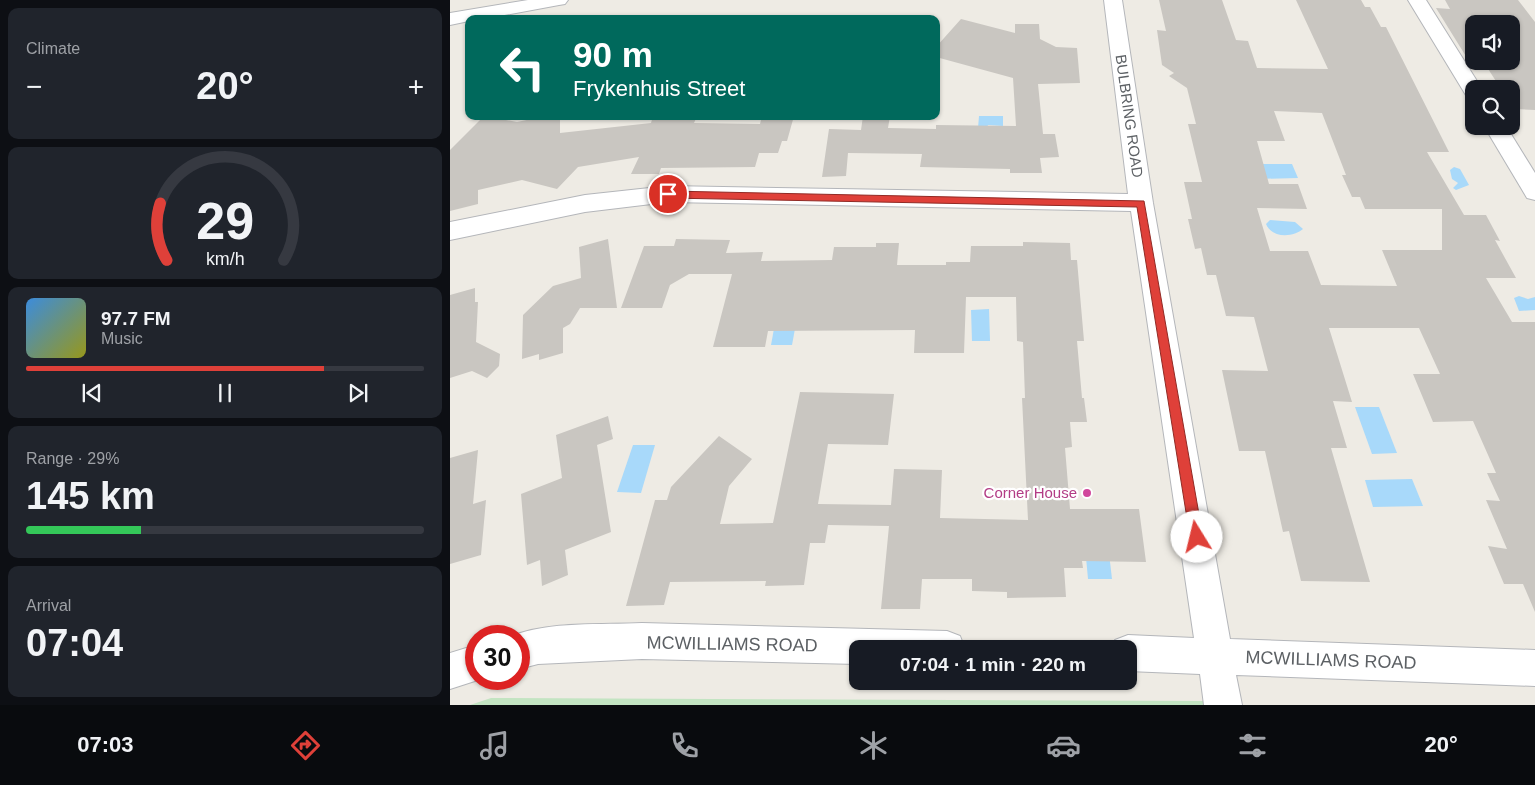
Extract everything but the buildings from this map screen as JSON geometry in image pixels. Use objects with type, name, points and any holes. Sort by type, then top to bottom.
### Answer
[{"type":"street","points":[[473,15],[559,0]]},
{"type":"street","name":"BULBRING ROAD","points":[[1113,0],[1141,204],[1223,705]]},
{"type":"street","points":[[1417,0],[1467,80]]},
{"type":"street","points":[[450,19],[465,16]]},
{"type":"street","points":[[1500,135],[1535,192]]},
{"type":"street","points":[[450,231],[564,206],[621,197],[668,194],[1141,204]]},
{"type":"street","name":"MCWILLIAMS ROAD","points":[[530,648],[538,646],[642,642],[849,647]]},
{"type":"street","name":"MCWILLIAMS ROAD","points":[[1137,653],[1535,668]]},
{"type":"street","points":[[450,671],[465,666]]},
{"type":"green space","points":[[491,698],[1209,701],[1209,705],[470,705]]},
{"type":"water","points":[[979,116],[1003,116],[1003,126],[988,125],[987,128],[978,128]]},
{"type":"water","points":[[1258,164],[1292,164],[1298,178],[1256,179]]},
{"type":"water","points":[[1454,167],[1460,169],[1469,185],[1456,190],[1453,188],[1458,183],[1452,179],[1450,170]]},
{"type":"water","points":[[1270,220],[1295,222],[1303,229],[1289,235],[1278,234],[1269,229],[1266,224]]},
{"type":"water","points":[[1519,296],[1528,299],[1535,297],[1535,310],[1519,311],[1514,298]]},
{"type":"water","points":[[778,307],[799,307],[792,345],[771,345]]},
{"type":"water","points":[[989,309],[990,341],[972,341],[971,310]]},
{"type":"water","points":[[1355,407],[1379,407],[1397,453],[1372,454]]},
{"type":"water","points":[[633,445],[655,445],[641,493],[617,492]]},
{"type":"water","points":[[1412,479],[1423,506],[1373,507],[1365,480]]},
{"type":"water","points":[[1084,536],[1107,536],[1112,579],[1088,579]]},
{"type":"place","name":"Corner House","points":[[1087,493]]},
{"type":"route","points":[[668,194],[1141,204],[1197,537]]}]
